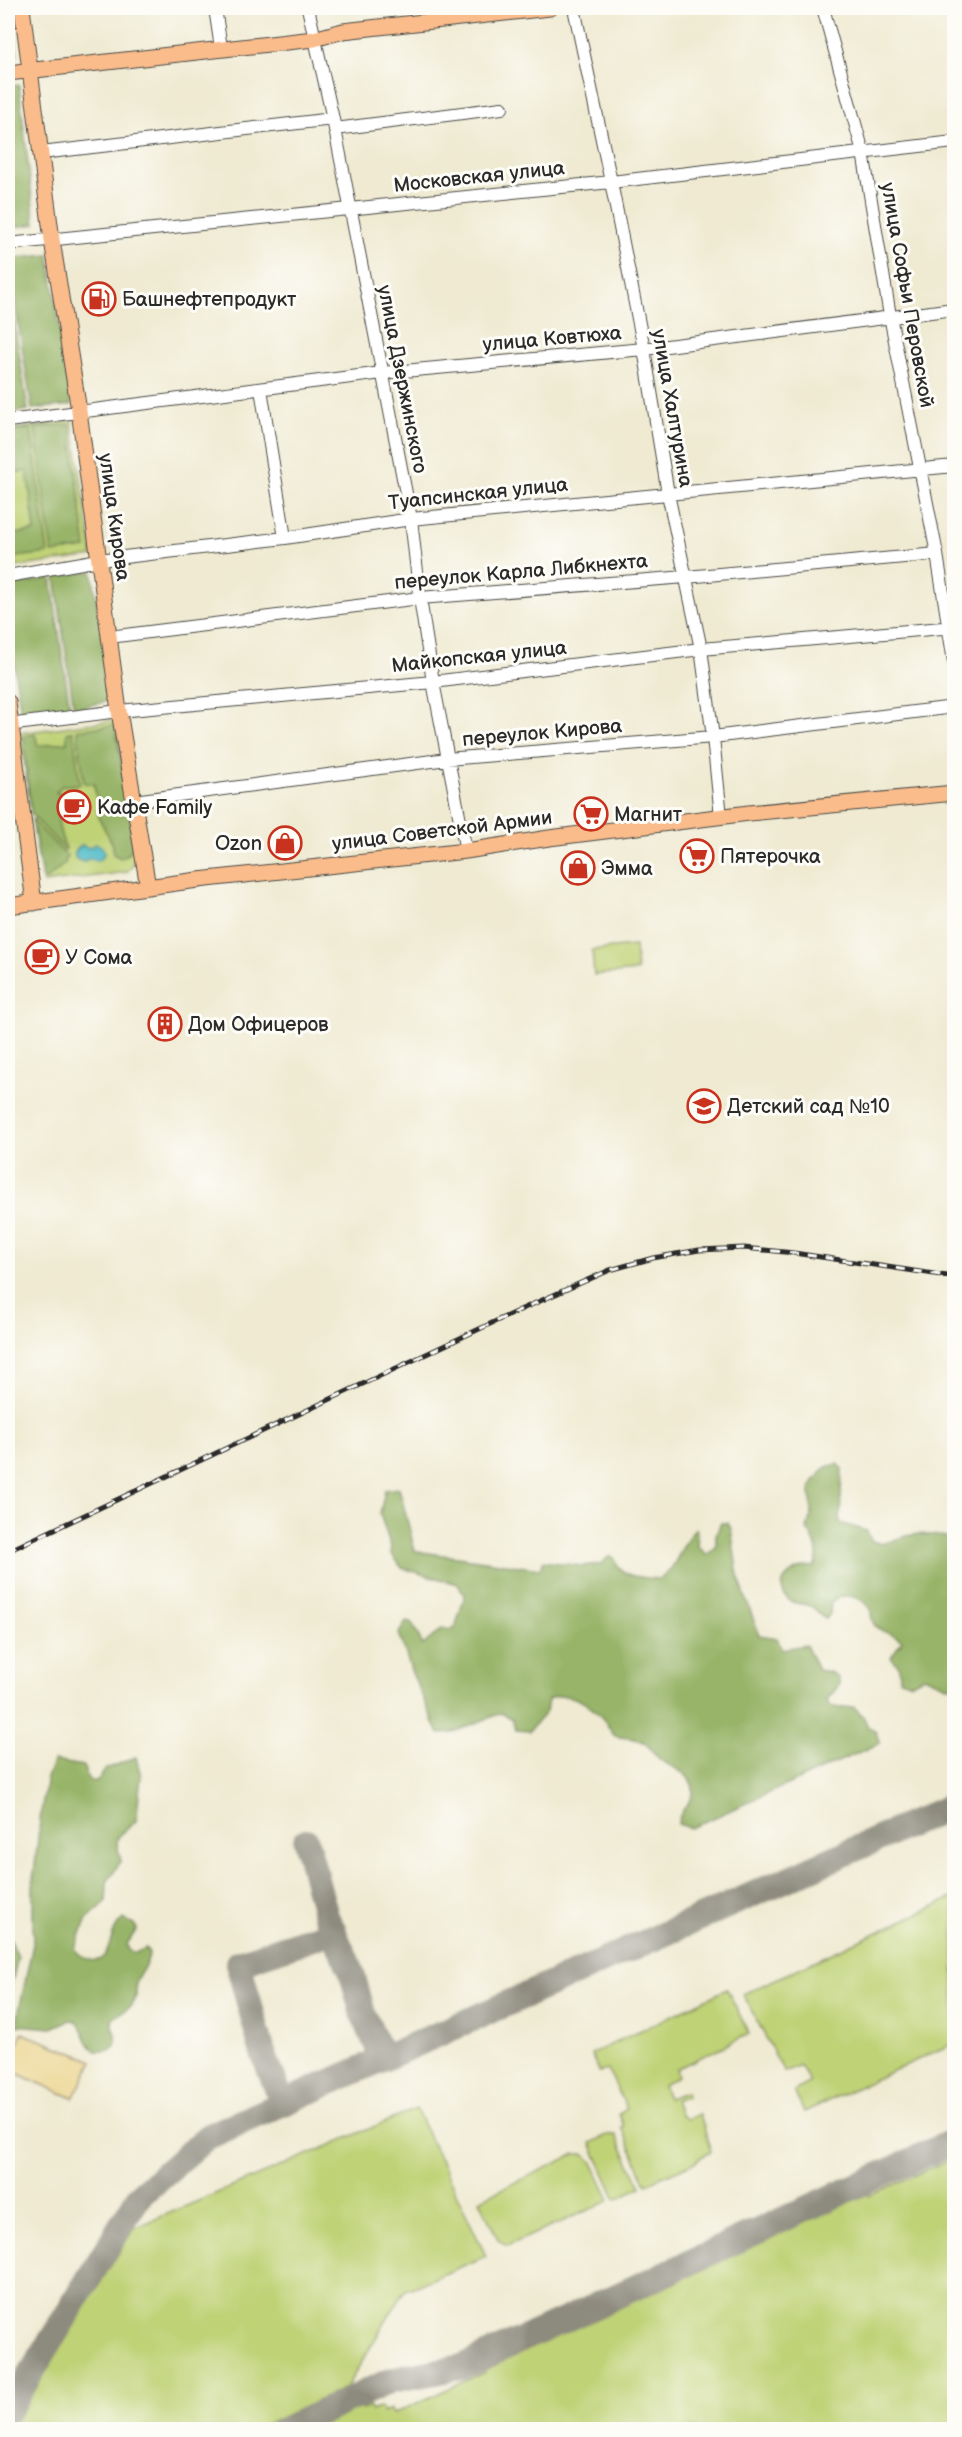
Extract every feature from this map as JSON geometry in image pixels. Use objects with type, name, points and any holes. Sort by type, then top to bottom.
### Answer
[{"type":"main road","name":"улица Кирова","points":[[22,8],[52,240],[79,411],[119,711],[148,887]]},
{"type":"main road","points":[[8,73],[314,39],[343,31],[550,8]]},
{"type":"main road","points":[[8,702],[14,807],[34,903]]},
{"type":"main road","name":"улица Советской Армии","points":[[8,906],[148,887],[466,851],[549,838],[954,793]]},
{"type":"street","points":[[215,8],[221,48]]},
{"type":"street","name":"улица Дзержинского","points":[[308,8],[334,124],[411,519],[420,598],[447,759],[466,851]]},
{"type":"street","name":"улица Халтурина","points":[[574,8],[611,182],[644,349],[668,494],[701,649],[721,818]]},
{"type":"street","name":"улица Софьи Перовской","points":[[823,8],[863,153],[890,316],[952,627],[954,662]]},
{"type":"street","points":[[41,153],[502,108]]},
{"type":"street","name":"Московская улица","points":[[8,244],[611,182],[954,142]]},
{"type":"street","name":"улица Ковтюха","points":[[8,421],[382,373],[644,349],[954,309]]},
{"type":"street","points":[[261,388],[285,538]]},
{"type":"street","name":"Туапсинская улица","points":[[8,576],[99,560],[285,538],[411,519],[954,466]]},
{"type":"street","name":"переулок Карла Либкнехта","points":[[109,637],[420,598],[936,554]]},
{"type":"street","name":"Майкопская улица","points":[[9,724],[119,711],[434,682],[701,649],[952,627]]},
{"type":"street","name":"переулок Кирова","points":[[134,801],[447,759],[713,737],[954,707]]},
{"type":"green space","points":[[8,8],[11,8],[17,55],[8,57]]},
{"type":"green space","points":[[19,85],[35,224],[8,228],[8,86]]},
{"type":"green space","points":[[49,255],[71,405],[32,409],[8,259]]},
{"type":"green space","points":[[8,284],[28,410],[8,413]]},
{"type":"green space","points":[[72,420],[93,556],[8,568],[8,430]]},
{"type":"green space","points":[[70,424],[86,548],[52,553],[35,428]]},
{"type":"green space","points":[[31,428],[48,553],[8,558],[8,535],[35,531],[27,471],[8,474],[8,432]]},
{"type":"green space","points":[[92,571],[112,700],[74,709],[55,577]]},
{"type":"green space","points":[[51,578],[70,709],[21,714],[8,623],[8,587]]},
{"type":"green space","points":[[116,720],[134,843],[134,863],[126,872],[44,883],[32,820],[35,820],[29,798],[20,733]]},
{"type":"green space","points":[[115,725],[134,843],[129,853],[121,858],[113,854],[113,845],[99,818],[94,784],[84,783],[77,730]]},
{"type":"green space","points":[[73,731],[80,784],[62,786],[56,792],[60,794],[58,822],[65,850],[31,814],[24,736],[35,734],[38,746],[67,742],[67,733]]},
{"type":"green space","points":[[32,820],[67,856],[65,863],[47,879],[42,878]]},
{"type":"green space","points":[[635,946],[637,971],[594,975],[592,950]]},
{"type":"green space","points":[[838,1464],[842,1468],[840,1523],[867,1531],[871,1541],[876,1543],[917,1534],[954,1538],[954,1686],[947,1686],[924,1676],[912,1683],[900,1679],[899,1666],[891,1657],[902,1641],[877,1628],[871,1609],[862,1600],[852,1596],[842,1596],[831,1602],[830,1614],[826,1619],[809,1605],[795,1603],[786,1597],[782,1585],[785,1579],[789,1574],[801,1568],[814,1567],[817,1558],[816,1548],[807,1529],[812,1512],[810,1492],[814,1481],[826,1467]]},
{"type":"green space","points":[[399,1488],[415,1551],[540,1569],[543,1561],[582,1566],[600,1564],[610,1556],[627,1574],[660,1579],[676,1561],[686,1541],[696,1528],[698,1546],[707,1555],[716,1547],[716,1535],[721,1523],[728,1523],[731,1529],[738,1576],[759,1635],[777,1638],[782,1649],[806,1645],[818,1670],[830,1672],[839,1679],[839,1685],[827,1700],[829,1706],[854,1707],[863,1716],[868,1727],[875,1730],[880,1743],[691,1828],[678,1824],[693,1792],[687,1776],[659,1759],[642,1741],[615,1736],[598,1714],[571,1697],[548,1699],[546,1712],[529,1731],[516,1730],[512,1719],[501,1713],[451,1733],[439,1734],[412,1673],[399,1633],[406,1622],[412,1623],[423,1645],[443,1628],[449,1630],[455,1628],[465,1595],[458,1584],[402,1568],[391,1553],[380,1514],[385,1490]]},
{"type":"green space","points":[[136,1757],[141,1776],[136,1821],[118,1837],[117,1844],[121,1861],[107,1882],[106,1902],[87,1919],[75,1948],[85,1958],[99,1960],[106,1953],[116,1928],[123,1919],[134,1924],[137,1929],[127,1944],[129,1951],[135,1953],[146,1948],[149,1953],[136,1983],[134,2002],[112,2020],[116,2038],[115,2046],[105,2051],[96,2051],[89,2044],[76,2021],[70,2020],[52,2028],[16,2025],[33,1944],[33,1882],[41,1812],[47,1777],[54,1761],[83,1766],[88,1779],[94,1782],[106,1769]]},
{"type":"green space","points":[[954,1897],[954,2043],[804,2112],[794,2091],[810,2082],[800,2065],[784,2072],[743,1994]]},
{"type":"green space","points":[[8,1934],[18,1957],[8,1998]]},
{"type":"green space","points":[[727,1989],[749,2034],[676,2069],[678,2076],[663,2085],[668,2098],[686,2092],[687,2096],[675,2101],[681,2115],[687,2119],[700,2114],[711,2152],[696,2162],[646,2184],[622,2127],[624,2126],[619,2114],[627,2109],[608,2070],[599,2072],[591,2054]]},
{"type":"green space","points":[[416,2109],[486,2256],[404,2291],[346,2388],[256,2429],[8,2429],[134,2228]]},
{"type":"green space","points":[[607,2135],[616,2135],[641,2187],[616,2199],[591,2143]]},
{"type":"green space","points":[[575,2154],[583,2154],[592,2161],[609,2201],[507,2246],[498,2239],[479,2200]]},
{"type":"green space","points":[[954,2157],[954,2429],[306,2429],[360,2405],[362,2409],[369,2406],[372,2411],[380,2407],[383,2413],[390,2409],[393,2414],[485,2372],[482,2365],[866,2190],[869,2196]]},
{"type":"sand","points":[[22,2033],[93,2061],[73,2098],[9,2070]]},
{"type":"water","points":[[95,844],[104,851],[100,859],[96,861],[90,858],[83,862],[76,859],[75,853],[78,848],[82,845],[89,848]]},
{"type":"taxiway","points":[[8,2411],[139,2196],[207,2137],[954,1805]]},
{"type":"taxiway","points":[[306,1841],[326,1916],[351,1970],[363,2014],[383,2059]]},
{"type":"taxiway","points":[[283,2104],[263,2053],[238,1963],[334,1931]]},
{"type":"taxiway","points":[[283,2430],[392,2380],[462,2367],[954,2141]]},
{"type":"railway","points":[[8,1551],[522,1309],[610,1270],[653,1258],[699,1250],[744,1248],[794,1253],[954,1277]]},
{"type":"place","name":"Башнефтепродукт","points":[[99,299]]},
{"type":"place","name":"Кафе Family","points":[[74,807]]},
{"type":"place","name":"Магнит","points":[[591,814]]},
{"type":"place","name":"Ozon","points":[[285,843]]},
{"type":"place","name":"Пятерочка","points":[[697,856]]},
{"type":"place","name":"Эмма","points":[[578,868]]},
{"type":"place","name":"У Сома","points":[[42,957]]},
{"type":"place","name":"Дом Офицеров","points":[[165,1024]]},
{"type":"place","name":"Детский сад №10","points":[[704,1106]]}]
